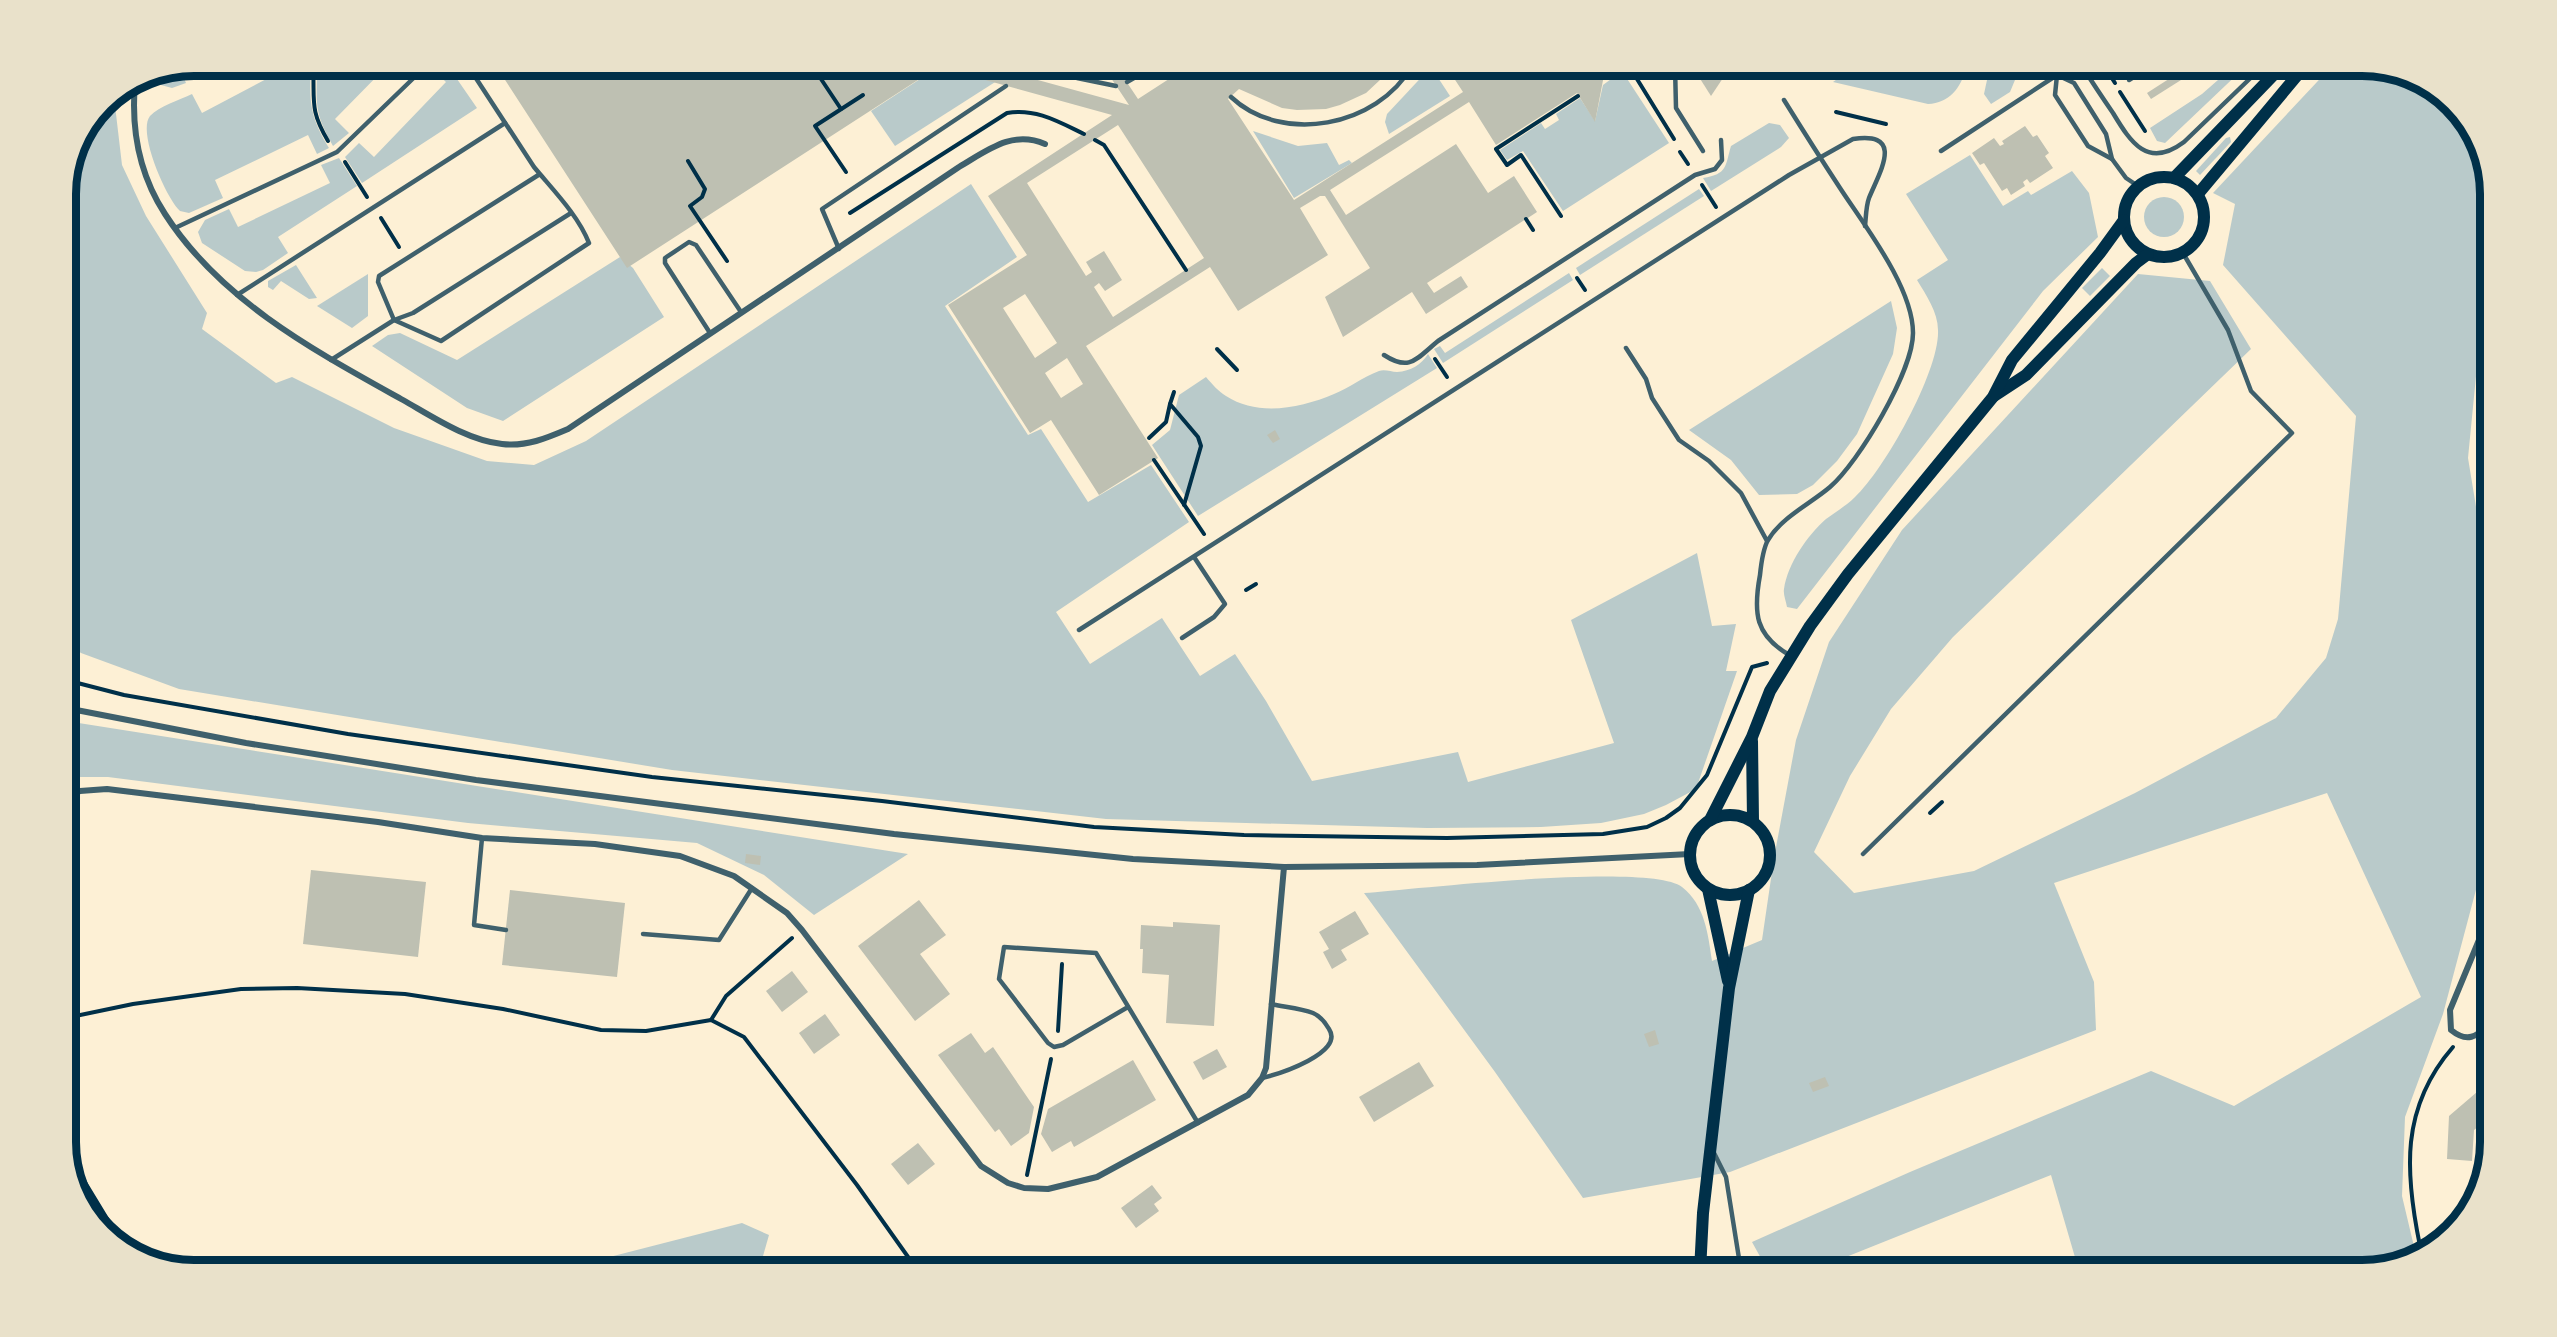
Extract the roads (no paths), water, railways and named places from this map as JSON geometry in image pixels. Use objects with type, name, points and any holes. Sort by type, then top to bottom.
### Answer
[{"type":"main road","points":[[2174,178],[2272,76]]},
{"type":"main road","points":[[2198,194],[2297,76]]},
{"type":"main road","points":[[2162,177],[2174,178],[2187,184],[2198,194],[2205,216],[2203,227],[2199,238],[2182,253],[2160,257],[2148,254],[2131,240],[2124,220],[2125,207],[2138,186],[2162,177]]},
{"type":"main road","points":[[1710,820],[1732,815],[1739,816],[1753,821],[1764,833],[1770,848],[1770,865],[1762,880],[1749,890],[1737,894],[1708,889],[1698,880],[1692,868],[1690,854],[1692,841],[1710,820],[1752,737],[1770,692],[1810,626],[1848,574],[1993,396],[2012,360],[2100,253],[2124,220]]},
{"type":"main road","points":[[1993,396],[2026,375],[2136,263],[2148,254]]},
{"type":"main road","points":[[1752,737],[1753,821]]},
{"type":"main road","points":[[1708,889],[1729,988]]},
{"type":"main road","points":[[1701,1261],[1703,1214],[1729,988],[1749,890]]},
{"type":"street","points":[[135,93],[138,149],[153,192],[174,228],[192,251],[237,295],[313,350],[440,420],[485,441],[522,444],[546,439],[568,429],[959,167],[990,149],[1018,138],[1032,138],[1046,144]]},
{"type":"street","points":[[77,710],[269,746],[476,780],[894,834],[1133,859],[1284,867],[1477,866],[1690,854]]},
{"type":"street","points":[[77,791],[107,789],[378,822],[482,838],[595,844],[680,856],[734,876],[786,913],[802,930],[981,1166],[1008,1183],[1024,1188],[1048,1189],[1097,1177],[1248,1095],[1262,1078],[1266,1068],[1284,867]]},
{"type":"street","points":[[2480,938],[2450,1010],[2451,1030],[2461,1038],[2472,1038],[2480,1032]]},
{"type":"lane","points":[[174,228],[337,152],[416,76]]},
{"type":"lane","points":[[474,76],[540,174],[571,213],[589,241],[588,246],[441,341],[394,320],[378,282],[379,276],[540,174]]},
{"type":"lane","points":[[1074,76],[1116,86]]},
{"type":"lane","points":[[1127,82],[1138,76]]},
{"type":"lane","points":[[1231,97],[1245,111],[1272,120],[1299,124],[1327,124],[1356,114],[1385,96],[1406,76]]},
{"type":"lane","points":[[1675,76],[1676,108],[1703,151]]},
{"type":"lane","points":[[1941,151],[2054,76]]},
{"type":"lane","points":[[2056,76],[2055,95],[2088,146],[2112,159]]},
{"type":"lane","points":[[2058,76],[2074,83],[2106,134],[2112,159],[2126,178],[2138,186]]},
{"type":"lane","points":[[2088,76],[2128,137],[2138,148],[2162,153],[2175,149],[2184,142],[2253,76]]},
{"type":"lane","points":[[2129,80],[2135,76]]},
{"type":"lane","points":[[839,249],[822,209],[1006,86]]},
{"type":"lane","points":[[1784,100],[1888,261],[1909,307],[1913,324],[1911,349],[1869,439],[1848,469],[1831,486],[1781,525],[1767,541],[1761,564],[1756,609],[1766,637],[1778,649],[1791,656]]},
{"type":"lane","points":[[237,295],[505,123]]},
{"type":"lane","points":[[1079,630],[1542,332],[1820,157],[1853,139],[1870,138],[1882,146],[1886,160],[1868,200],[1865,226]]},
{"type":"lane","points":[[1384,355],[1397,363],[1411,363],[1438,341],[1695,175],[1715,169],[1722,160],[1720,140]]},
{"type":"lane","points":[[331,360],[394,320],[413,313],[571,213]]},
{"type":"lane","points":[[710,333],[664,258],[689,242],[696,246],[741,312]]},
{"type":"lane","points":[[1863,854],[2292,433],[2251,391],[2228,330],[2188,267],[2182,253]]},
{"type":"lane","points":[[1626,348],[1646,379],[1652,398],[1675,435],[1724,474],[1741,493],[1767,541]]},
{"type":"lane","points":[[1182,638],[1215,617],[1225,604],[1194,557]]},
{"type":"lane","points":[[482,838],[474,925],[506,930]]},
{"type":"lane","points":[[643,934],[719,940],[752,888]]},
{"type":"lane","points":[[1128,1006],[1063,1045],[1054,1047],[1048,1043],[999,979],[1004,947],[1096,953],[1128,1006],[1198,1123]]},
{"type":"lane","points":[[1262,1078],[1282,1073],[1326,1050],[1332,1038],[1331,1031],[1326,1024],[1313,1013],[1271,1004]]},
{"type":"lane","points":[[1712,1149],[1726,1177],[1739,1261]]}]
